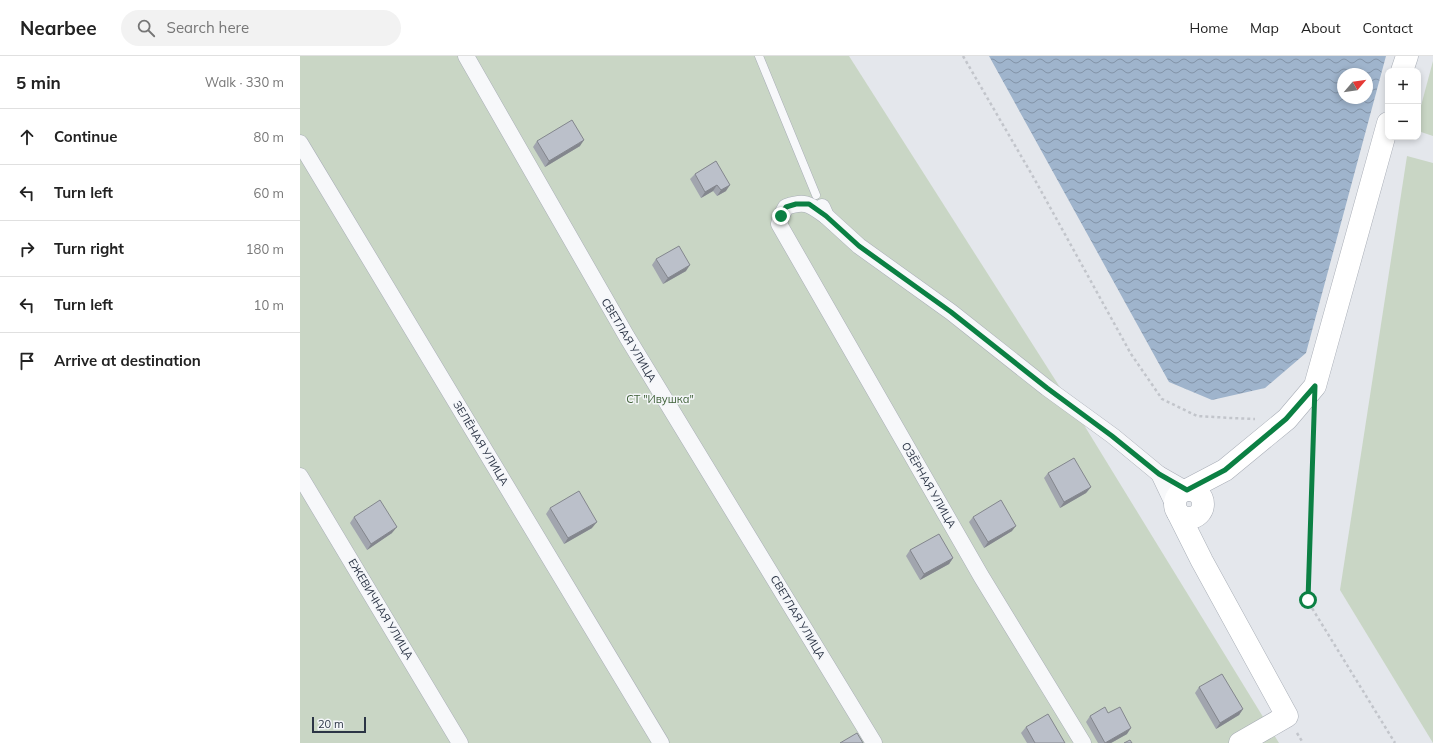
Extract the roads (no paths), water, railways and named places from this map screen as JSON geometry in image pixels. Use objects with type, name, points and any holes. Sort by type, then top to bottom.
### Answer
[{"type":"street","name":"СВЕТЛАЯ УЛИЦА","points":[[466,56],[627,337],[874,743]]},
{"type":"street","points":[[1403,68],[1406,56]]},
{"type":"street","points":[[1189,511],[1225,470],[1286,419],[1315,386],[1385,134]]},
{"type":"street","name":"ЗЕЛЁНАЯ УЛИЦА","points":[[300,143],[661,743]]},
{"type":"street","points":[[816,195],[826,216],[859,246],[951,312],[1159,474],[1187,490]]},
{"type":"street","name":"ОЗЁРНАЯ УЛИЦА","points":[[826,216],[809,204],[796,204],[786,207],[779,224],[981,576],[1084,743]]},
{"type":"street","points":[[1189,511],[1175,501],[1179,493],[1225,470]]},
{"type":"street","points":[[1159,474],[1189,511],[1202,561],[1286,716],[1240,743]]},
{"type":"street","name":"ЕЖЕВИЧНАЯ УЛИЦА","points":[[300,476],[460,743]]},
{"type":"lane","points":[[759,56],[816,195]]},
{"type":"water","points":[[989,56],[1386,56],[1306,353],[1265,388],[1212,400],[1169,382]]},
{"type":"park label","name":"СТ \"Ивушка\"","points":[[660,399]]}]
